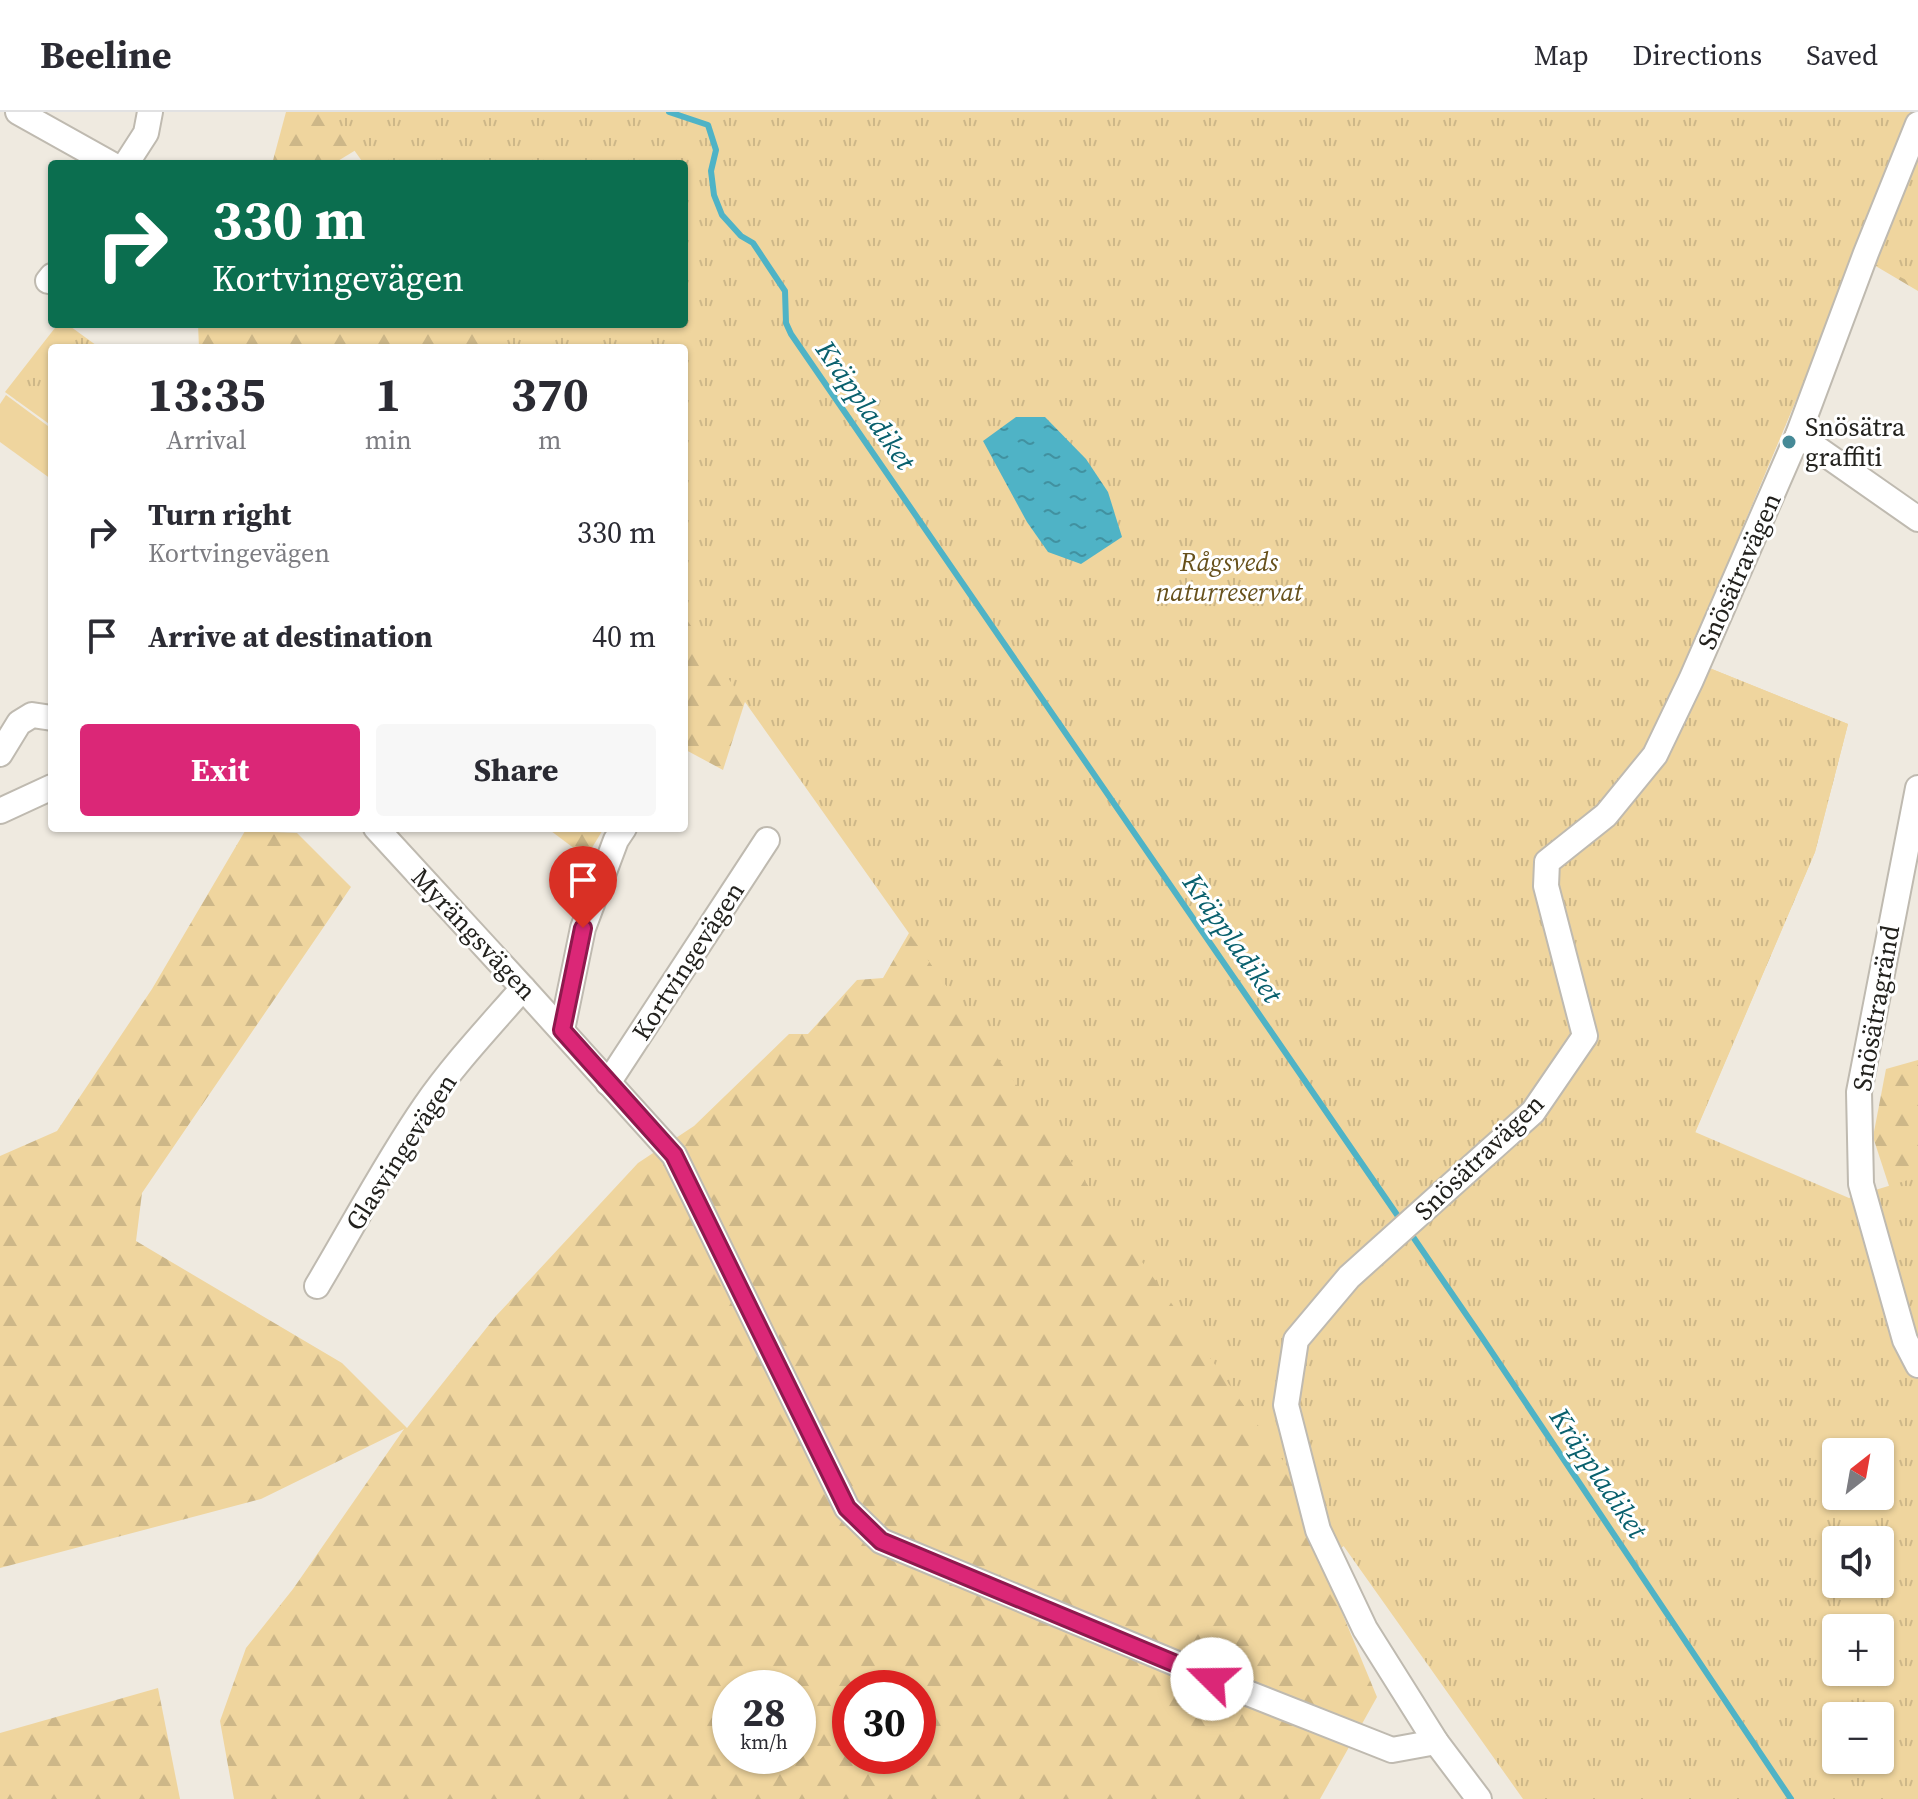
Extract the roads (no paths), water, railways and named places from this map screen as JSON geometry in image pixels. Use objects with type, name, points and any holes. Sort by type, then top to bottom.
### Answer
[{"type":"street","points":[[18,112],[104,160]]},
{"type":"street","points":[[129,160],[146,133],[150,112]]},
{"type":"street","name":"Snösätravägen","points":[[1479,1799],[1436,1742],[1365,1629],[1318,1530],[1286,1405],[1296,1340],[1349,1277],[1533,1112],[1585,1036],[1546,886],[1547,862],[1606,815],[1655,755],[1798,435],[1918,124]]},
{"type":"street","points":[[1798,435],[1918,519]]},
{"type":"street","points":[[0,754],[19,723],[32,715],[48,717]]},
{"type":"street","name":"Snösätragränd","points":[[1918,788],[1859,1092],[1861,1184],[1905,1340],[1918,1365]]},
{"type":"street","points":[[0,811],[48,789]]},
{"type":"street","name":"Myrängsvägen","points":[[384,832],[674,1155],[847,1508],[881,1541],[1392,1750],[1436,1742]]},
{"type":"street","points":[[562,1030],[583,928],[621,832]]},
{"type":"street","name":"Kortvingevägen","points":[[608,1083],[767,840]]},
{"type":"street","name":"Glasvingevägen","points":[[317,1286],[414,1122],[466,1054],[523,988]]},
{"type":"water","points":[[1016,417],[1045,417],[1086,459],[1108,492],[1122,537],[1081,564],[1048,552],[1027,522],[983,441]]},
{"type":"waterway","name":"Kräppladiket","points":[[669,112],[708,125],[716,150],[711,171],[714,195],[722,215],[741,236],[753,243],[785,291],[786,323],[791,334],[1402,1222]]},
{"type":"waterway","name":"Kräppladiket","points":[[1409,1231],[1791,1799]]},
{"type":"place","name":"Snösätra graffiti","points":[[1789,442]]},
{"type":"park label","name":"Rågsveds naturreservat","points":[[1229,577]]}]
